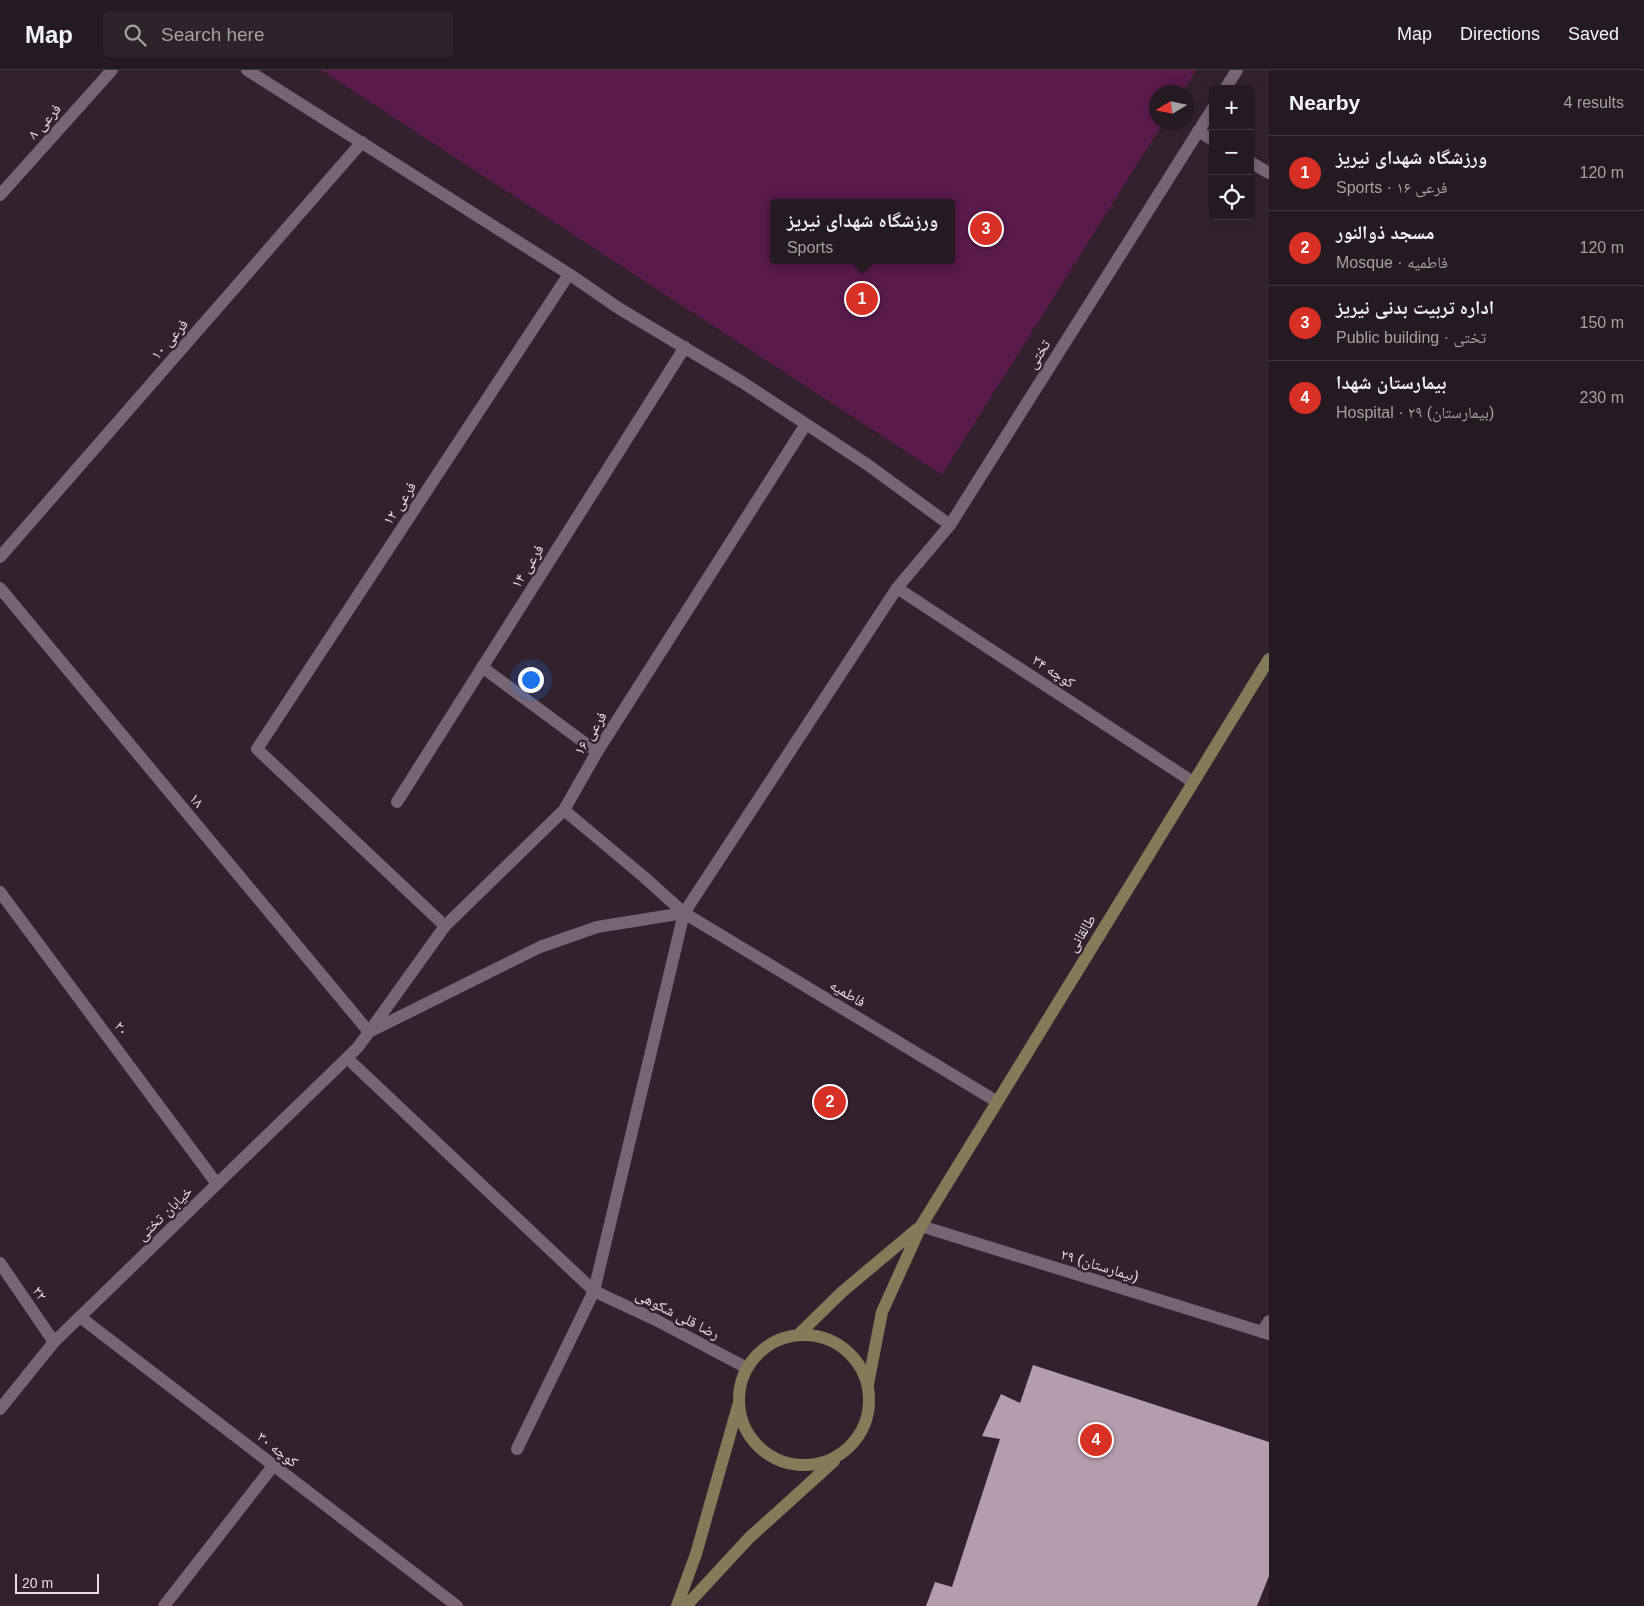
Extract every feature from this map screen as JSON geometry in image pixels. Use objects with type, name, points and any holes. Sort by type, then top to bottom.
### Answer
[{"type":"main road","name":"طالقانی","points":[[921,1226],[1269,659]]},
{"type":"main road","points":[[798,1335],[842,1292],[921,1226]]},
{"type":"main road","points":[[686,1606],[749,1538],[855,1442],[865,1424],[870,1404],[868,1384],[882,1312],[921,1226]]},
{"type":"main road","points":[[840,1456],[821,1464],[801,1466],[781,1462],[762,1450],[748,1433],[740,1412],[740,1389],[747,1368],[762,1350],[781,1338],[815,1335],[832,1340],[847,1350],[860,1365],[868,1384]]},
{"type":"main road","points":[[677,1606],[696,1554],[740,1401]]},
{"type":"street","name":"فرعی ۸","points":[[0,194],[112,70]]},
{"type":"street","points":[[247,70],[569,274],[620,309],[685,347],[806,424],[868,465],[950,525]]},
{"type":"street","points":[[1228,85],[1237,70]]},
{"type":"street","name":"تختی","points":[[517,1449],[594,1292],[684,913],[897,588],[950,525],[1209,114]]},
{"type":"street","points":[[1198,132],[1209,138]]},
{"type":"street","name":"فرعی ۱۰","points":[[0,557],[362,142]]},
{"type":"street","points":[[1254,164],[1269,173]]},
{"type":"street","name":"فرعی ۱۲","points":[[445,926],[257,749],[569,274]]},
{"type":"street","name":"فرعی ۱۴","points":[[397,802],[685,347]]},
{"type":"street","name":"فرعی ۱۶","points":[[358,1047],[445,926],[564,810],[597,752],[806,424]]},
{"type":"street","name":"۱۸","points":[[0,588],[369,1032]]},
{"type":"street","name":"کوچه ۳۴","points":[[897,588],[1193,782]]},
{"type":"street","points":[[482,667],[597,752]]},
{"type":"street","name":"فاطمیه","points":[[564,810],[684,913],[996,1101]]},
{"type":"street","name":"۲۰","points":[[0,892],[217,1184]]},
{"type":"street","name":"فرعی ۱۶","points":[[369,1032],[540,947],[597,927],[684,913]]},
{"type":"street","name":"خیابان تختی","points":[[0,1409],[54,1342],[358,1047]]},
{"type":"street","name":"رضا قلی شکوهی","points":[[347,1058],[594,1292],[656,1320],[747,1368]]},
{"type":"street","name":"۲۹ (بیمارستان)","points":[[921,1226],[1265,1333]]},
{"type":"street","name":"۲۲","points":[[0,1263],[54,1342]]},
{"type":"street","name":"کوچه ۳۰","points":[[80,1317],[457,1606]]},
{"type":"street","points":[[1265,1333],[1269,1321]]},
{"type":"street","points":[[164,1606],[272,1466]]},
{"type":"shaded area","points":[[321,70],[1196,70],[1186,85],[1149,85],[1149,130],[1159,130],[942,475]]},
{"type":"building","points":[[1033,1365],[1269,1442],[1269,1576],[1257,1606],[926,1606],[935,1582],[952,1587],[1000,1439],[982,1436],[1001,1394],[1020,1403]]},
{"type":"place","name":"اداره تربیت بدنی نیریز","points":[[986,229]]},
{"type":"place","name":"ورزشگاه شهدای نیریز","points":[[862,299]]},
{"type":"place","name":"مسجد ذوالنور","points":[[830,1102]]},
{"type":"place","name":"بیمارستان شهدا","points":[[1096,1440]]}]
